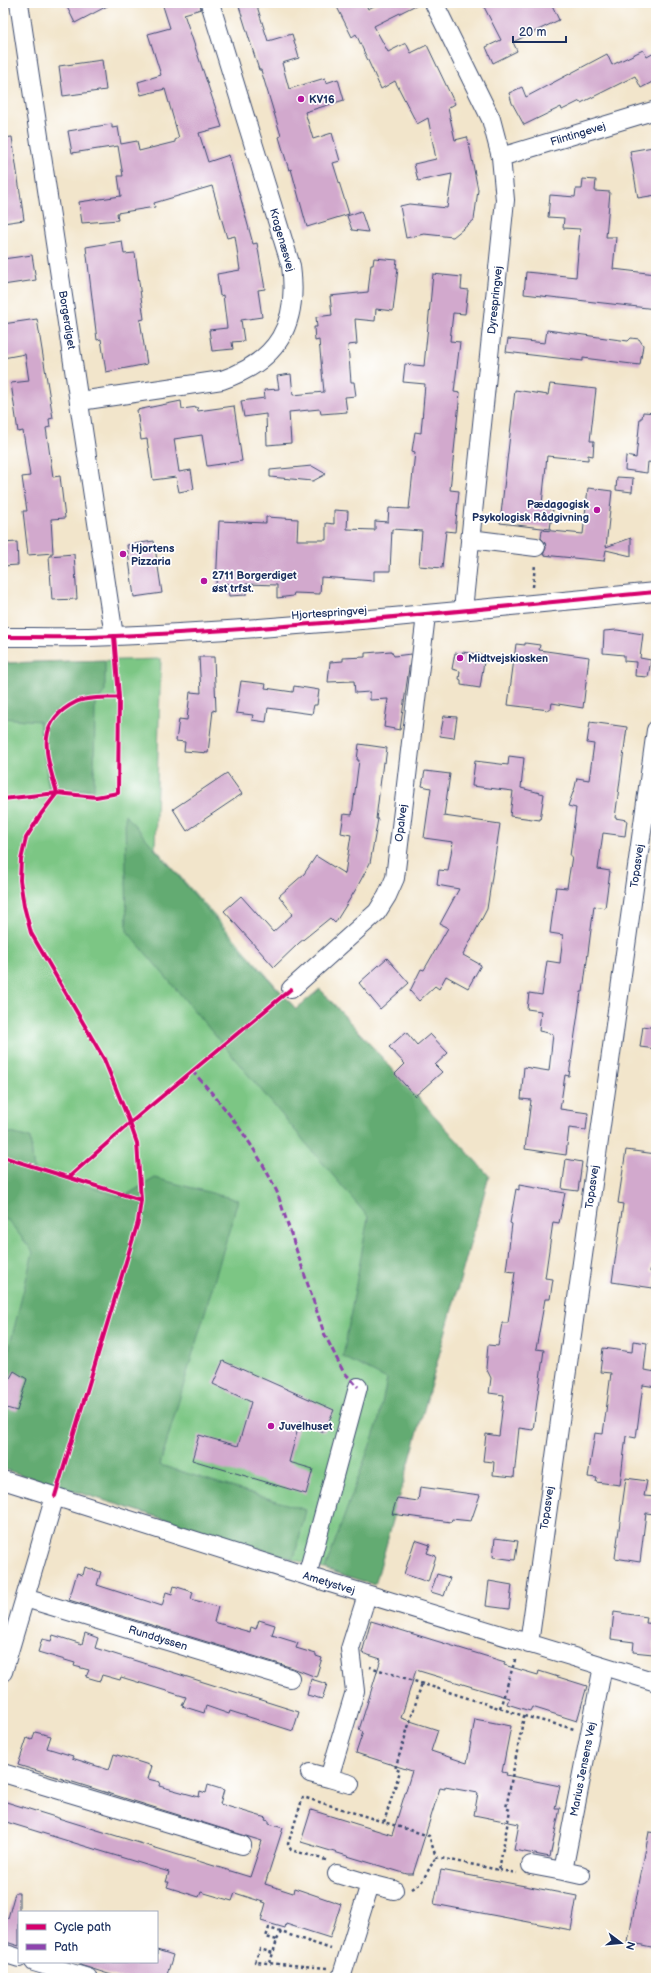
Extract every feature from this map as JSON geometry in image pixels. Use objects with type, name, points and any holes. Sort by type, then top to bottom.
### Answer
[{"type":"street","name":"Borgerdiget","points":[[19,3],[80,401],[114,636]]},
{"type":"street","name":"Kragenæsvej","points":[[80,401],[222,380],[242,373],[259,362],[273,348],[284,330],[292,310],[294,288],[291,266],[210,3]]},
{"type":"street","name":"Dyrespringvej","points":[[434,3],[491,119],[501,157],[505,200],[463,610]]},
{"type":"street","name":"Flintingevej","points":[[501,157],[656,110]]},
{"type":"street","points":[[470,539],[536,548]]},
{"type":"street","name":"Hjortespringvej","points":[[3,637],[114,636],[228,630],[426,614],[656,592]]},
{"type":"street","name":"Opalvej","points":[[291,989],[377,912],[387,896],[395,878],[426,614]]},
{"type":"street","name":"Topasvej","points":[[524,1643],[656,730]]},
{"type":"street","points":[[307,1576],[358,1387]]},
{"type":"street","name":"Ametystvej","points":[[3,1480],[307,1576],[656,1682]]},
{"type":"street","points":[[3,1672],[55,1496]]},
{"type":"street","points":[[329,1778],[355,1691],[350,1648],[367,1594]]},
{"type":"street","name":"Runddyssen","points":[[25,1598],[290,1678]]},
{"type":"street","name":"Marius Jensens Vej","points":[[563,1871],[603,1666]]},
{"type":"street","points":[[3,1773],[242,1845]]},
{"type":"street","points":[[310,1773],[350,1784]]},
{"type":"street","points":[[531,1865],[581,1875]]},
{"type":"street","points":[[337,1874],[394,1890]]},
{"type":"street","points":[[344,1967],[370,1884]]},
{"type":"street","points":[[3,1953],[18,1958]]},
{"type":"street","points":[[37,1963],[88,1978]]},
{"type":"path","points":[[531,604],[536,548]]},
{"type":"path","points":[[500,1708],[524,1643]]},
{"type":"path","points":[[351,1661],[524,1716],[590,1734]]},
{"type":"path","points":[[384,1822],[400,1771],[395,1769],[422,1683]]},
{"type":"path","points":[[436,1857],[499,1870],[510,1810],[506,1808],[524,1716]]},
{"type":"path","points":[[337,1874],[331,1861],[291,1850],[288,1844],[303,1797],[429,1836],[436,1857],[421,1883],[414,1888],[394,1890]]},
{"type":"path","points":[[278,1940],[266,1937],[269,1928],[281,1932],[344,1967]]},
{"type":"path","points":[[270,1963],[281,1932]]},
{"type":"path","points":[[274,1953],[260,1949],[255,1962],[344,1967]]},
{"type":"green space","points":[[161,659],[155,848],[296,1009],[320,989],[489,1176],[375,1585],[3,1469],[3,663]]},
{"type":"green space","points":[[105,660],[105,691],[95,704],[94,789],[49,790],[39,721],[3,718],[3,663]]},
{"type":"green space","points":[[125,814],[232,939],[296,1009],[320,989],[489,1176],[375,1585],[325,1569],[378,1423],[387,1379],[343,1357],[368,1217],[127,931]]},
{"type":"green space","points":[[3,1131],[30,1138],[34,1170],[123,1197],[155,1178],[238,1200],[160,1465],[306,1510],[294,1559],[3,1469],[3,1373],[33,1252],[8,1220],[3,1219]]},
{"type":"building","points":[[65,3],[113,3],[75,23]]},
{"type":"building","points":[[162,3],[200,3],[201,9],[184,14],[222,127],[199,133],[208,162],[229,155],[253,244],[257,243],[265,289],[258,290],[262,317],[241,320],[244,341],[232,342],[233,349],[212,351],[209,330],[227,328],[223,295],[220,296],[217,274],[240,270],[235,236],[227,238],[212,186],[154,203],[155,207],[117,213],[118,220],[82,223],[79,202],[121,196],[118,176],[123,176],[118,146],[72,153],[68,131],[112,124],[112,128],[118,127],[121,144],[137,141],[139,151],[175,142],[175,140],[179,138],[165,89],[141,95],[138,82],[161,75],[148,34],[170,28]]},
{"type":"building","points":[[238,3],[256,3],[268,41],[292,34],[299,58],[282,63],[289,89],[325,78],[326,83],[338,79],[344,100],[305,112],[313,139],[332,133],[340,161],[333,163],[349,214],[307,227],[291,169],[289,170],[279,137],[281,136],[261,70],[259,70]]},
{"type":"building","points":[[335,3],[365,3],[368,9],[380,3],[420,3],[374,26],[388,52],[406,43],[411,53],[427,45],[455,104],[448,108],[455,140],[467,137],[468,139],[478,190],[474,220],[453,237],[424,234],[406,238],[400,206],[409,204],[447,208],[452,174],[418,181],[414,164],[436,159],[428,118],[417,124],[395,81],[381,89],[356,34],[352,37]]},
{"type":"building","points":[[482,3],[551,3],[559,20],[513,42],[517,51],[493,63],[486,47],[501,40]]},
{"type":"building","points":[[643,50],[647,57],[656,52],[656,80],[641,88],[635,76],[581,103],[580,101],[562,110],[561,107],[524,125],[512,103],[509,93],[522,87],[526,97],[607,54],[612,65]]},
{"type":"building","points":[[102,60],[106,90],[63,96],[59,66]]},
{"type":"building","points":[[12,137],[24,220],[3,223],[3,138]]},
{"type":"building","points":[[653,147],[656,164],[656,195],[638,198],[630,151]]},
{"type":"building","points":[[583,179],[596,180],[595,191],[610,192],[606,237],[616,237],[613,269],[656,274],[656,309],[524,294],[526,272],[576,277],[580,229],[563,228],[564,218],[548,217],[550,195],[575,197],[576,189],[582,189]]},
{"type":"building","points":[[361,211],[368,232],[352,230],[347,216]]},
{"type":"building","points":[[122,241],[124,254],[135,253],[144,319],[140,320],[147,364],[106,372],[101,339],[97,340],[86,247]]},
{"type":"building","points":[[32,255],[36,280],[3,285],[3,259]]},
{"type":"building","points":[[374,258],[397,260],[396,268],[398,268],[393,311],[376,309],[375,321],[355,319],[357,344],[348,345],[351,382],[354,382],[356,396],[345,397],[347,412],[321,414],[320,409],[289,412],[291,443],[267,445],[266,414],[244,417],[241,401],[265,398],[264,390],[279,389],[277,376],[291,374],[293,395],[324,392],[319,340],[315,341],[314,327],[317,327],[316,317],[332,315],[330,296],[368,292],[371,265],[373,265]]},
{"type":"building","points":[[433,274],[462,277],[461,289],[468,290],[465,314],[453,313],[450,341],[460,342],[454,392],[460,393],[450,490],[459,491],[455,532],[446,531],[442,568],[419,566],[422,531],[392,529],[390,571],[374,571],[374,581],[321,577],[320,594],[294,593],[293,596],[277,598],[277,585],[246,584],[246,595],[229,596],[228,583],[216,587],[219,521],[266,523],[266,517],[298,519],[297,540],[326,540],[326,523],[334,524],[334,510],[348,511],[347,529],[375,530],[375,521],[388,522],[389,508],[409,509],[415,452],[412,451],[415,432],[421,433],[425,384],[403,382],[405,364],[424,366]]},
{"type":"building","points":[[37,319],[53,418],[49,419],[50,427],[46,428],[53,477],[60,476],[65,518],[51,519],[53,553],[28,555],[23,511],[27,511],[22,477],[30,476],[23,431],[18,432],[11,383],[29,381],[25,354],[3,358],[3,324]]},
{"type":"building","points":[[547,330],[628,341],[631,338],[639,339],[643,345],[640,365],[583,358],[583,361],[506,352],[508,339],[545,343]]},
{"type":"building","points":[[550,384],[596,389],[590,441],[594,441],[593,456],[588,455],[588,460],[547,456],[542,504],[547,504],[547,509],[553,509],[550,529],[500,523],[515,390],[548,395]]},
{"type":"building","points":[[181,401],[182,409],[197,407],[198,411],[234,406],[242,461],[207,466],[202,435],[174,439],[179,472],[191,470],[194,489],[179,492],[176,477],[153,480],[147,439],[141,440],[137,410]]},
{"type":"building","points":[[643,412],[656,413],[656,463],[648,462],[647,473],[625,470],[626,456],[636,458],[640,418],[642,418]]},
{"type":"building","points":[[312,466],[326,474],[313,481],[270,477],[270,470]]},
{"type":"building","points":[[617,477],[633,478],[632,492],[616,490]]},
{"type":"building","name":"Pædagogisk Psykologisk Rådgivning","points":[[588,488],[612,491],[606,547],[631,538],[631,556],[606,550],[604,561],[543,555],[546,548],[545,543],[541,538],[542,530],[583,534]]},
{"type":"building","points":[[154,541],[162,593],[134,597],[127,545]]},
{"type":"building","points":[[17,542],[18,565],[3,566],[3,543]]},
{"type":"building","points":[[74,554],[77,599],[52,600],[49,556]]},
{"type":"building","points":[[617,630],[643,634],[640,658],[651,660],[648,677],[635,676],[636,662],[624,661],[624,655],[603,653],[604,631]]},
{"type":"building","points":[[525,643],[540,645],[539,650],[589,657],[583,708],[552,703],[551,709],[549,710],[508,705],[516,644],[525,645]]},
{"type":"building","points":[[391,651],[394,656],[411,654],[400,730],[384,727],[388,699],[370,700],[370,692],[355,693],[354,681],[328,682],[330,662],[343,661],[343,658],[365,657],[365,653]]},
{"type":"building","points":[[462,652],[485,655],[480,688],[461,685],[461,680],[459,679],[460,671],[452,669],[455,653],[462,654]]},
{"type":"building","points":[[199,657],[214,657],[216,711],[213,710],[208,753],[184,751],[185,742],[176,741],[179,719],[187,720],[190,692],[201,693]]},
{"type":"building","points":[[241,681],[266,684],[265,688],[293,692],[294,686],[319,690],[317,705],[314,705],[312,714],[268,708],[266,722],[252,720],[253,715],[236,713]]},
{"type":"building","points":[[444,716],[457,717],[454,738],[440,736]]},
{"type":"building","points":[[590,722],[627,727],[615,818],[627,820],[625,836],[603,833],[598,869],[610,871],[605,908],[594,906],[583,992],[581,992],[569,1076],[565,1075],[560,1109],[588,1113],[586,1130],[569,1128],[566,1155],[525,1149],[531,1100],[521,1099],[524,1067],[549,1071],[553,1034],[539,1031],[541,1011],[527,1009],[529,993],[542,995],[547,961],[560,963],[563,935],[550,933],[556,887],[567,888],[572,856],[570,856],[576,808],[568,806],[577,778],[589,780],[594,744],[587,743]]},
{"type":"building","points":[[359,744],[387,748],[385,763],[383,762],[376,819],[378,819],[370,863],[335,923],[330,918],[299,943],[274,967],[224,911],[241,896],[273,932],[293,914],[279,896],[304,874],[316,856],[345,874],[351,835],[341,833],[344,814],[352,815],[359,760],[357,760]]},
{"type":"building","points":[[509,756],[524,758],[521,788],[544,794],[540,820],[510,816],[513,791],[472,786],[475,761],[508,765]]},
{"type":"building","points":[[425,771],[450,774],[444,816],[500,824],[487,909],[463,955],[481,965],[468,988],[446,976],[439,989],[435,986],[419,1001],[410,991],[421,969],[424,970],[448,928],[440,924],[459,889],[437,885],[439,870],[448,871],[453,842],[424,838],[431,788],[422,786]]},
{"type":"building","points":[[227,773],[242,794],[187,831],[173,809]]},
{"type":"building","points":[[387,958],[409,983],[380,1009],[359,983]]},
{"type":"building","points":[[643,1026],[656,1028],[656,1049],[640,1047]]},
{"type":"building","points":[[406,1032],[417,1045],[430,1034],[448,1053],[435,1065],[442,1072],[415,1096],[395,1074],[405,1064],[389,1047]]},
{"type":"building","points":[[626,1150],[656,1154],[656,1237],[650,1272],[655,1272],[653,1288],[612,1282],[623,1204],[618,1203]]},
{"type":"building","points":[[566,1159],[582,1162],[578,1191],[562,1189]]},
{"type":"building","points":[[519,1185],[565,1193],[559,1223],[553,1222],[545,1278],[553,1279],[550,1299],[545,1299],[536,1349],[544,1350],[533,1430],[519,1428],[514,1477],[493,1475],[494,1462],[483,1461],[486,1434],[499,1436],[504,1395],[489,1393],[491,1378],[486,1368],[488,1345],[498,1346],[502,1323],[508,1323],[515,1272],[506,1271],[512,1224],[510,1223],[516,1189],[519,1190]]},
{"type":"building","points":[[633,1341],[647,1343],[644,1370],[656,1372],[656,1387],[643,1385],[636,1438],[626,1436],[620,1485],[596,1482],[597,1478],[588,1477],[595,1433],[603,1434],[611,1373],[600,1372],[603,1348],[632,1352]]},
{"type":"building","name":"Juvelhuset","points":[[223,1361],[334,1410],[324,1432],[300,1421],[289,1462],[313,1469],[306,1494],[192,1460],[199,1435],[238,1446],[251,1402],[213,1384]]},
{"type":"building","points":[[14,1371],[27,1379],[17,1411],[3,1407],[3,1391]]},
{"type":"building","points":[[626,1478],[647,1481],[644,1496],[656,1497],[655,1514],[646,1513],[640,1562],[615,1558]]},
{"type":"building","points":[[420,1487],[480,1495],[471,1521],[452,1519],[451,1522],[392,1514],[397,1498],[418,1501]]},
{"type":"building","points":[[495,1538],[518,1541],[515,1560],[493,1557]]},
{"type":"building","points":[[415,1540],[430,1545],[427,1553],[436,1556],[428,1582],[404,1574]]},
{"type":"building","points":[[85,1567],[101,1572],[97,1585],[162,1606],[166,1592],[172,1594],[174,1586],[193,1592],[191,1599],[218,1607],[214,1622],[250,1632],[251,1627],[256,1629],[259,1620],[275,1625],[272,1635],[298,1643],[296,1648],[316,1654],[316,1656],[322,1658],[316,1677],[293,1668],[69,1600],[77,1573],[83,1575]]},
{"type":"building","points":[[437,1574],[450,1578],[444,1596],[431,1592]]},
{"type":"building","points":[[489,1581],[512,1585],[509,1609],[486,1606]]},
{"type":"building","points":[[614,1612],[647,1617],[646,1623],[656,1624],[653,1654],[633,1652],[634,1642],[611,1639]]},
{"type":"building","points":[[371,1621],[505,1662],[504,1665],[538,1675],[539,1671],[587,1686],[577,1721],[532,1707],[530,1711],[507,1704],[509,1698],[416,1670],[401,1718],[438,1730],[431,1751],[467,1763],[475,1719],[511,1726],[502,1772],[507,1773],[506,1775],[560,1786],[555,1808],[560,1808],[550,1857],[514,1850],[519,1824],[474,1815],[478,1793],[445,1787],[445,1789],[440,1788],[413,1874],[407,1874],[301,1842],[311,1810],[392,1835],[412,1771],[356,1753],[363,1732],[359,1730],[381,1659],[362,1653]]},
{"type":"building","points":[[85,1633],[98,1638],[95,1648],[299,1712],[293,1731],[230,1711],[229,1714],[206,1706],[204,1713],[182,1706],[186,1697],[121,1677],[120,1680],[102,1675],[100,1681],[86,1677],[89,1670],[74,1666],[75,1663],[38,1652],[42,1639],[51,1641],[53,1635],[82,1644]]},
{"type":"building","points":[[311,1679],[327,1684],[322,1699],[307,1695]]},
{"type":"building","points":[[35,1732],[51,1736],[47,1748],[109,1770],[114,1754],[152,1766],[148,1779],[160,1782],[159,1786],[199,1797],[200,1791],[206,1793],[208,1785],[224,1790],[220,1804],[266,1818],[265,1820],[269,1821],[269,1824],[283,1828],[265,1884],[293,1893],[294,1888],[341,1904],[330,1938],[286,1924],[285,1928],[261,1921],[266,1903],[235,1893],[232,1901],[201,1892],[199,1897],[167,1887],[169,1882],[166,1882],[169,1872],[3,1821],[3,1801],[250,1877],[262,1841],[18,1765],[27,1738],[32,1740]]},
{"type":"building","points":[[649,1832],[656,1833],[656,1948],[628,1942]]},
{"type":"building","points":[[441,1870],[577,1896],[571,1930],[434,1904]]},
{"type":"building","points":[[15,1893],[19,1893],[18,1946],[3,1941],[3,1917],[8,1918]]},
{"type":"building","points":[[158,1950],[173,1955],[166,1978],[121,1978],[80,1965],[80,1963],[158,1963]]},
{"type":"marked path","points":[[192,1071],[228,1113],[250,1143],[269,1175],[277,1192],[324,1333],[343,1371],[358,1387]]},
{"type":"cycle path","points":[[3,637],[101,637],[251,629],[386,618],[656,592]]},
{"type":"cycle path","points":[[55,1496],[138,1222],[141,1200],[137,1143],[130,1123],[104,1059],[31,933],[24,906],[20,880],[21,860],[26,838],[41,814],[57,793],[47,754],[48,731],[53,720],[62,710],[80,700],[119,697],[114,636]]},
{"type":"cycle path","points":[[3,799],[57,793],[96,797],[118,793],[119,697]]},
{"type":"cycle path","points":[[69,1177],[130,1123],[291,989]]},
{"type":"cycle path","points":[[3,1157],[141,1200]]},
{"type":"place","name":"KV16","points":[[301,99]]},
{"type":"place","name":"Pædagogisk Psykologisk Rådgivning","points":[[597,510]]},
{"type":"place","name":"Hjortens Pizzaria","points":[[123,554]]},
{"type":"place","name":"2711 Borgerdiget øst trfst.","points":[[204,581]]},
{"type":"place","name":"Midtvejskiosken","points":[[460,658]]},
{"type":"place","name":"Juvelhuset","points":[[271,1426]]}]
